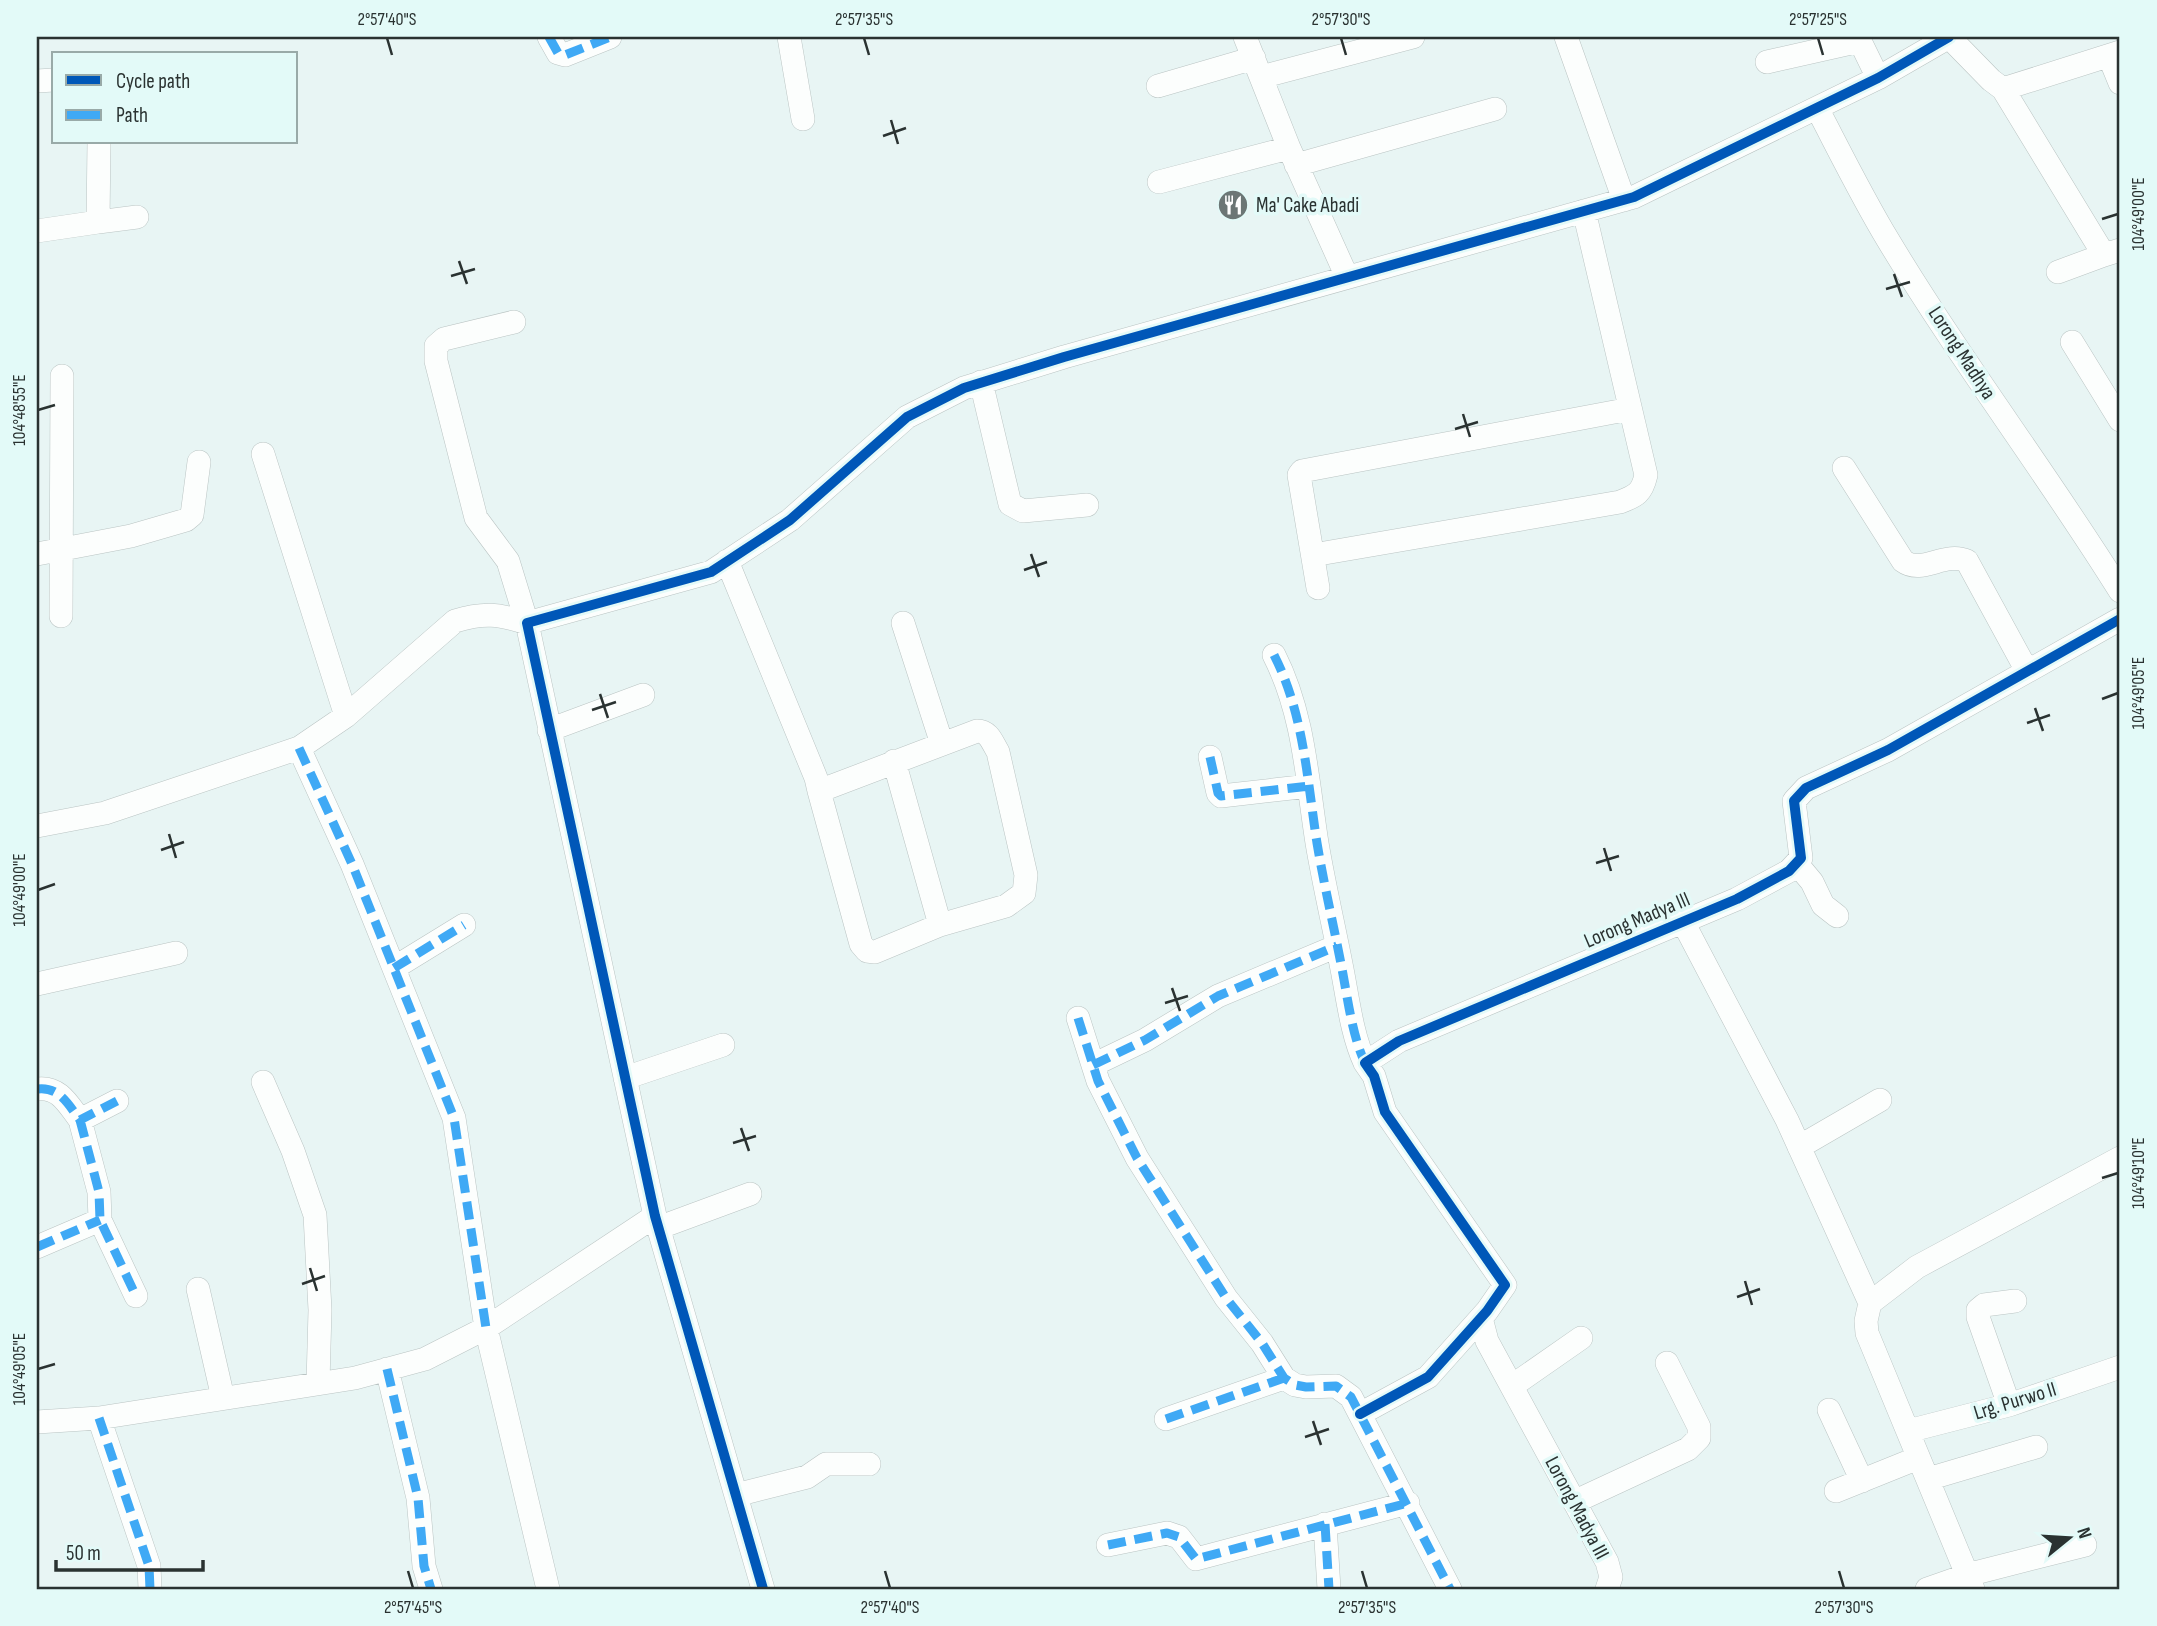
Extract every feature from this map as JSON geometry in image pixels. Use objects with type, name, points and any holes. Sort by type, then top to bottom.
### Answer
[{"type":"street","points":[[549,37],[558,53],[565,55],[610,37]]},
{"type":"street","points":[[789,37],[803,119]]},
{"type":"street","points":[[1158,86],[1253,57],[1413,37]]},
{"type":"street","points":[[1566,37],[1624,200]]},
{"type":"street","points":[[37,826],[105,813],[299,748],[346,716],[455,621],[469,616],[500,614],[527,623],[711,572],[790,520],[907,417],[964,388],[1347,276],[1634,197],[1878,78],[1949,37],[2003,89],[2112,252],[2058,272]]},
{"type":"street","points":[[1767,62],[1859,39],[1878,78]]},
{"type":"street","points":[[2003,89],[2115,54],[2120,83]]},
{"type":"street","points":[[1253,57],[1292,157],[1347,276]]},
{"type":"street","name":"Lorong Madhya","points":[[1817,108],[1887,239],[1985,389],[2071,512],[2120,591]]},
{"type":"street","points":[[1159,182],[1292,157],[1495,109]]},
{"type":"street","points":[[98,222],[99,144]]},
{"type":"street","points":[[1313,555],[1620,502],[1636,496],[1643,489],[1646,475],[1584,211]]},
{"type":"street","points":[[37,232],[137,217]]},
{"type":"street","points":[[514,322],[444,339],[436,346],[436,361],[476,518],[508,561],[527,623],[657,1222],[763,1589]]},
{"type":"street","points":[[2072,342],[2120,420]]},
{"type":"street","points":[[61,616],[62,376]]},
{"type":"street","points":[[981,382],[1010,504],[1024,511],[1087,505]]},
{"type":"street","points":[[1318,588],[1299,475],[1301,471],[1630,410]]},
{"type":"street","points":[[263,454],[346,716]]},
{"type":"street","points":[[37,554],[131,536],[186,520],[192,515],[199,462]]},
{"type":"street","points":[[1844,468],[1903,561],[1916,567],[1948,558],[1966,561],[2027,671]]},
{"type":"street","points":[[727,561],[819,791],[861,944],[867,951],[875,952],[940,925],[1006,906],[1024,893],[1026,875],[998,752],[989,735],[977,731],[819,791]]},
{"type":"street","points":[[1837,916],[1823,905],[1812,882],[1797,864],[1801,858],[1794,801],[1806,788],[1888,750],[2120,619]]},
{"type":"street","points":[[903,624],[942,744]]},
{"type":"street","points":[[1274,655],[1289,687],[1305,748],[1317,844],[1360,1051],[1374,1076],[1385,1112],[1505,1285],[1481,1318],[1428,1377],[1360,1414]]},
{"type":"street","points":[[549,730],[643,695]]},
{"type":"street","points":[[299,748],[352,864],[454,1118],[486,1328],[548,1589]]},
{"type":"street","points":[[1210,757],[1221,796],[1310,786]]},
{"type":"street","points":[[894,761],[940,925]]},
{"type":"street","name":"Lorong Madya III","points":[[1366,1063],[1399,1041],[1737,899],[1797,864]]},
{"type":"street","points":[[1683,922],[1799,1147],[1870,1303],[1866,1321],[1867,1333],[1970,1582]]},
{"type":"street","points":[[394,968],[464,925]]},
{"type":"street","points":[[1093,1065],[1145,1040],[1218,996],[1338,946]]},
{"type":"street","points":[[37,984],[176,953]]},
{"type":"street","points":[[1078,1018],[1098,1081],[1137,1158],[1226,1298],[1262,1343],[1284,1378],[1294,1385],[1306,1387],[1336,1386],[1351,1397],[1450,1589]]},
{"type":"street","points":[[625,1078],[723,1045]]},
{"type":"street","points":[[262,1082],[293,1150],[315,1215],[320,1310],[318,1382]]},
{"type":"street","points":[[37,1089],[50,1088],[56,1091],[80,1120],[99,1192],[100,1220],[136,1296]]},
{"type":"street","points":[[1799,1147],[1880,1100]]},
{"type":"street","points":[[80,1120],[117,1101]]},
{"type":"street","points":[[1870,1303],[1917,1267],[2120,1158]]},
{"type":"street","points":[[37,1422],[99,1418],[355,1378],[425,1359],[486,1328],[657,1222],[750,1194]]},
{"type":"street","points":[[37,1247],[100,1220]]},
{"type":"street","points":[[198,1289],[223,1398]]},
{"type":"street","points":[[2009,1405],[1978,1317],[1978,1310],[1984,1306],[2015,1301]]},
{"type":"street","name":"Lorong Madya III","points":[[1481,1318],[1487,1341],[1607,1562],[1611,1577],[1607,1589]]},
{"type":"street","points":[[1512,1386],[1581,1338]]},
{"type":"street","points":[[1574,1502],[1688,1449],[1699,1438],[1699,1427],[1667,1363]]},
{"type":"street","name":"Lrg. Purwo II","points":[[1908,1431],[2009,1405],[2120,1367]]},
{"type":"street","points":[[387,1369],[418,1498],[424,1566],[431,1589]]},
{"type":"street","points":[[1166,1419],[1284,1378]]},
{"type":"street","points":[[1829,1410],[1862,1481]]},
{"type":"street","points":[[99,1418],[149,1566],[150,1589]]},
{"type":"street","points":[[1927,1479],[2036,1447]]},
{"type":"street","points":[[1836,1491],[1919,1458]]},
{"type":"street","points":[[736,1495],[807,1477],[826,1464],[869,1464]]},
{"type":"street","points":[[1108,1545],[1167,1533],[1179,1537],[1196,1559],[1408,1503]]},
{"type":"street","points":[[1325,1524],[1329,1589]]},
{"type":"street","points":[[1927,1589],[1970,1582],[2085,1545]]},
{"type":"marked path","points":[[549,37],[558,53],[565,55],[610,37]]},
{"type":"marked path","points":[[1274,655],[1284,677],[1298,724],[1317,843],[1351,1017],[1365,1063]]},
{"type":"marked path","points":[[299,748],[352,864],[454,1118],[486,1328]]},
{"type":"marked path","points":[[1210,757],[1221,796],[1309,786]]},
{"type":"marked path","points":[[394,968],[464,925]]},
{"type":"marked path","points":[[1093,1065],[1145,1040],[1218,996],[1337,946]]},
{"type":"marked path","points":[[1078,1018],[1098,1081],[1137,1158],[1226,1298],[1262,1343],[1284,1378],[1295,1385],[1306,1387],[1336,1386],[1351,1397],[1450,1589]]},
{"type":"marked path","points":[[37,1089],[57,1093],[80,1120],[117,1101]]},
{"type":"marked path","points":[[80,1120],[99,1192],[100,1220],[136,1296]]},
{"type":"marked path","points":[[37,1247],[100,1220]]},
{"type":"marked path","points":[[387,1369],[418,1498],[424,1566],[431,1589]]},
{"type":"marked path","points":[[1166,1419],[1284,1378]]},
{"type":"marked path","points":[[99,1418],[149,1566],[150,1589]]},
{"type":"marked path","points":[[1108,1545],[1167,1533],[1179,1537],[1196,1559],[1408,1503]]},
{"type":"marked path","points":[[1325,1524],[1329,1589]]},
{"type":"cycle path","points":[[763,1589],[655,1216],[527,623],[711,572],[790,520],[907,417],[964,388],[1064,357],[1634,197],[1878,78],[1949,37]]},
{"type":"cycle path","points":[[1360,1414],[1428,1377],[1487,1311],[1505,1285],[1385,1112],[1374,1076],[1365,1063],[1399,1041],[1737,899],[1789,871],[1801,858],[1794,801],[1806,788],[1888,750],[2120,619]]},
{"type":"place","name":"Ma' Cake Abadi","points":[[1233,205]]}]
